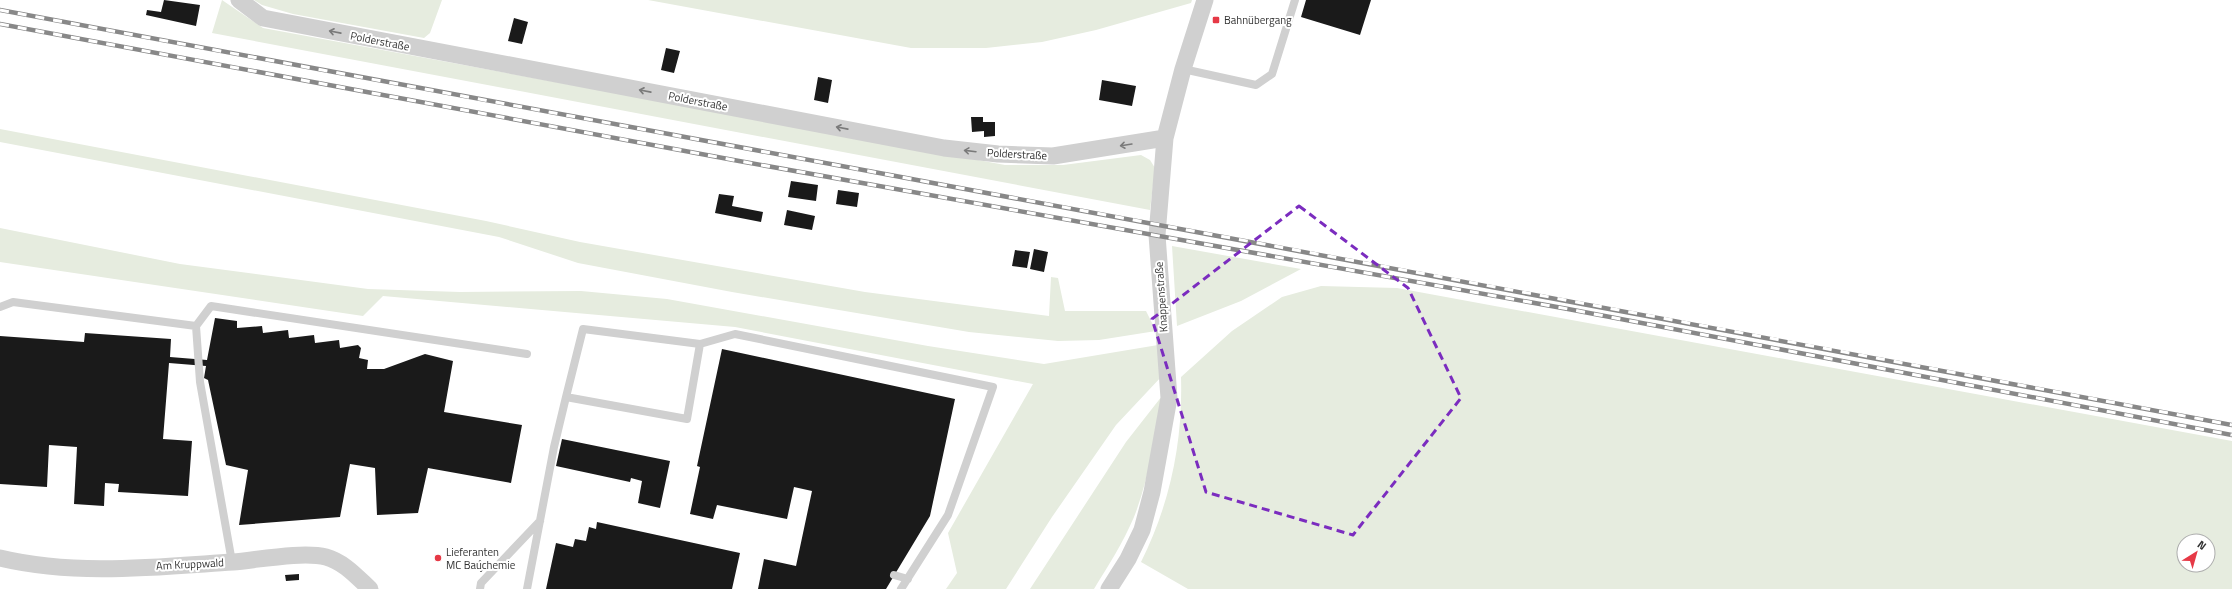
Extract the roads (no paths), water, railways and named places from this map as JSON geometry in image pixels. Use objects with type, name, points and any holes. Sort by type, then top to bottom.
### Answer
[{"type":"street","name":"Polderstraße","points":[[239,0],[263,18],[944,148],[998,154],[1053,156],[1165,138]]},
{"type":"street","name":"Knappenstraße","points":[[1109,589],[1128,560],[1142,530],[1152,492],[1168,398],[1157,235],[1165,138],[1183,69],[1205,0]]},
{"type":"street","name":"Am Kruppwald","points":[[0,558],[83,569],[232,562],[305,555],[326,557],[348,567],[370,589]]},
{"type":"lane","points":[[1183,69],[1256,85],[1272,74],[1294,0]]},
{"type":"lane","points":[[0,307],[13,302],[196,326]]},
{"type":"lane","points":[[232,562],[200,382],[196,326],[211,306],[527,354]]},
{"type":"lane","points":[[527,589],[566,397],[583,328],[700,344],[734,334],[993,387],[948,515],[901,589]]},
{"type":"lane","points":[[566,397],[687,419],[700,344]]},
{"type":"lane","points":[[480,589],[481,583],[540,520]]},
{"type":"lane","points":[[894,575],[908,579]]},
{"type":"railway","points":[[0,10],[1674,320],[2232,425]]},
{"type":"railway","points":[[0,24],[739,161],[1568,309],[2232,435]]},
{"type":"place","name":"Bahnübergang","points":[[1216,20]]},
{"type":"place","name":"Lieferanten MC Bauchemie","points":[[438,558]]}]
